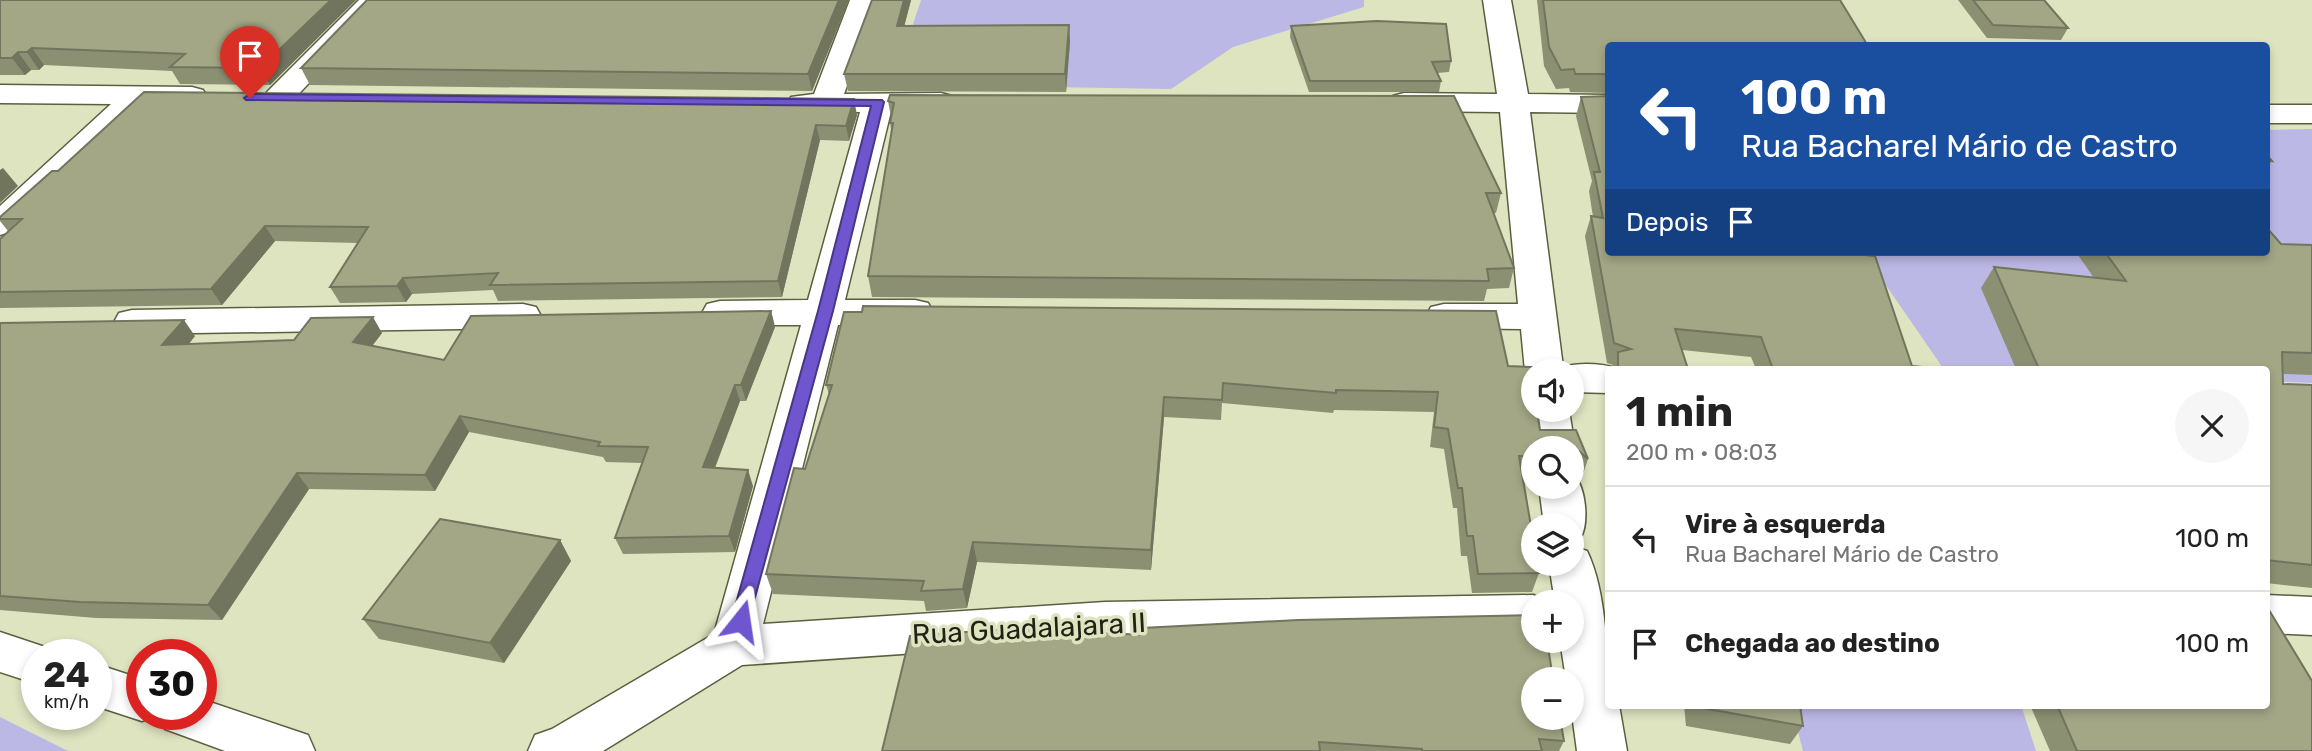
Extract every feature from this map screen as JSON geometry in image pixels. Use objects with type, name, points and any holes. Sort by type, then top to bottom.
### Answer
[{"type":"street","points":[[250,98],[374,0]]},
{"type":"street","points":[[826,103],[864,0]]},
{"type":"street","points":[[1497,0],[1514,103],[1544,359]]},
{"type":"street","points":[[0,94],[319,99]]},
{"type":"street","points":[[0,224],[139,95]]},
{"type":"street","points":[[734,646],[826,311],[878,102]]},
{"type":"street","points":[[772,103],[975,102]]},
{"type":"street","points":[[1376,103],[1605,104]]},
{"type":"street","points":[[2270,114],[2312,114]]},
{"type":"street","points":[[686,313],[951,312]]},
{"type":"street","points":[[98,322],[560,315]]},
{"type":"street","points":[[1413,316],[1539,317]]},
{"type":"street","points":[[1584,378],[1605,379]]},
{"type":"street","name":"Rua Guadalajara II","points":[[553,751],[562,749],[734,646],[1105,621],[1521,614]]},
{"type":"street","points":[[2270,614],[2312,616]]},
{"type":"street","points":[[0,652],[21,659]]},
{"type":"street","points":[[1583,653],[1602,751]]},
{"type":"street","points":[[217,726],[290,751]]},
{"type":"shaded area","points":[[921,0],[1364,0],[1364,7],[1233,47],[1171,89],[922,85],[931,49],[913,24]]},
{"type":"shaded area","points":[[2312,129],[2312,383],[2270,381],[2270,366],[1942,366],[1866,256],[2270,256],[2270,130]]},
{"type":"shaded area","points":[[1792,709],[2022,709],[2036,751],[1803,751]]},
{"type":"shaded area","points":[[0,717],[21,728],[21,730],[68,751],[0,751]]},
{"type":"building","points":[[0,0],[331,0],[260,68],[170,67],[185,54],[32,48],[27,52],[18,52],[12,58],[0,58]]},
{"type":"building","points":[[367,0],[839,0],[808,74],[301,68]]},
{"type":"building","points":[[872,0],[904,0],[897,26],[1069,25],[1065,74],[844,74]]},
{"type":"building","points":[[1543,0],[1840,0],[1866,42],[1605,42],[1605,74],[1575,74],[1574,69],[1561,70],[1549,47]]},
{"type":"building","points":[[1973,0],[2044,0],[2068,28],[1993,25]]},
{"type":"building","points":[[1377,21],[1446,24],[1451,61],[1432,62],[1441,81],[1310,81],[1291,26]]},
{"type":"building","points":[[144,92],[854,99],[846,126],[816,125],[778,281],[490,285],[498,273],[403,278],[397,286],[330,287],[368,227],[265,226],[211,289],[0,292],[0,239],[22,219],[0,217],[52,171],[58,171]]},
{"type":"building","points":[[890,95],[1454,96],[1501,193],[1486,193],[1514,268],[1487,269],[1489,281],[868,276],[893,123],[890,123],[894,103],[888,101]]},
{"type":"building","points":[[1605,96],[1605,256],[1875,256],[1912,366],[1772,366],[1761,337],[1675,329],[1687,366],[1618,366],[1618,352],[1631,349],[1614,343],[1591,216],[1603,218],[1594,172],[1600,172],[1581,97]]},
{"type":"building","points":[[2270,232],[2281,244],[2312,245],[2312,353],[2282,352],[2283,384],[2312,385],[2312,565],[2270,560],[2270,366],[2038,366],[1994,267],[2126,281],[2108,256],[2270,256]]},
{"type":"building","points":[[863,306],[1496,311],[1508,366],[1521,367],[1521,422],[1539,422],[1540,430],[1576,430],[1578,436],[1521,436],[1521,499],[1526,499],[1529,513],[1521,513],[1521,573],[1478,574],[1473,536],[1467,536],[1462,488],[1458,488],[1448,429],[1434,427],[1438,392],[1336,390],[1336,393],[1223,383],[1222,400],[1164,397],[1151,550],[973,542],[963,589],[921,591],[924,581],[766,574],[794,468],[805,469],[832,385],[826,385],[844,312],[862,312]]},
{"type":"building","points":[[771,311],[741,385],[735,385],[703,467],[748,470],[729,536],[615,538],[648,447],[598,446],[600,442],[460,416],[425,475],[297,473],[208,605],[80,602],[0,596],[0,323],[184,320],[162,345],[294,340],[311,318],[373,317],[353,342],[444,360],[471,316]]},
{"type":"building","points":[[440,519],[560,540],[490,643],[363,619]]},
{"type":"building","points":[[2270,612],[2312,681],[2312,751],[2077,751],[2059,709],[2270,709]]},
{"type":"building","points":[[1521,615],[1521,653],[1549,653],[1551,667],[1521,667],[1521,730],[1562,730],[1564,741],[1539,739],[1542,751],[1422,751],[1319,742],[1320,751],[882,751],[910,636],[1023,628],[1142,635],[1142,628],[1298,620]]},
{"type":"building","points":[[1708,709],[1801,709],[1803,726]]},
{"type":"route","points":[[250,98],[878,102],[826,311],[800,395],[741,621]]}]
